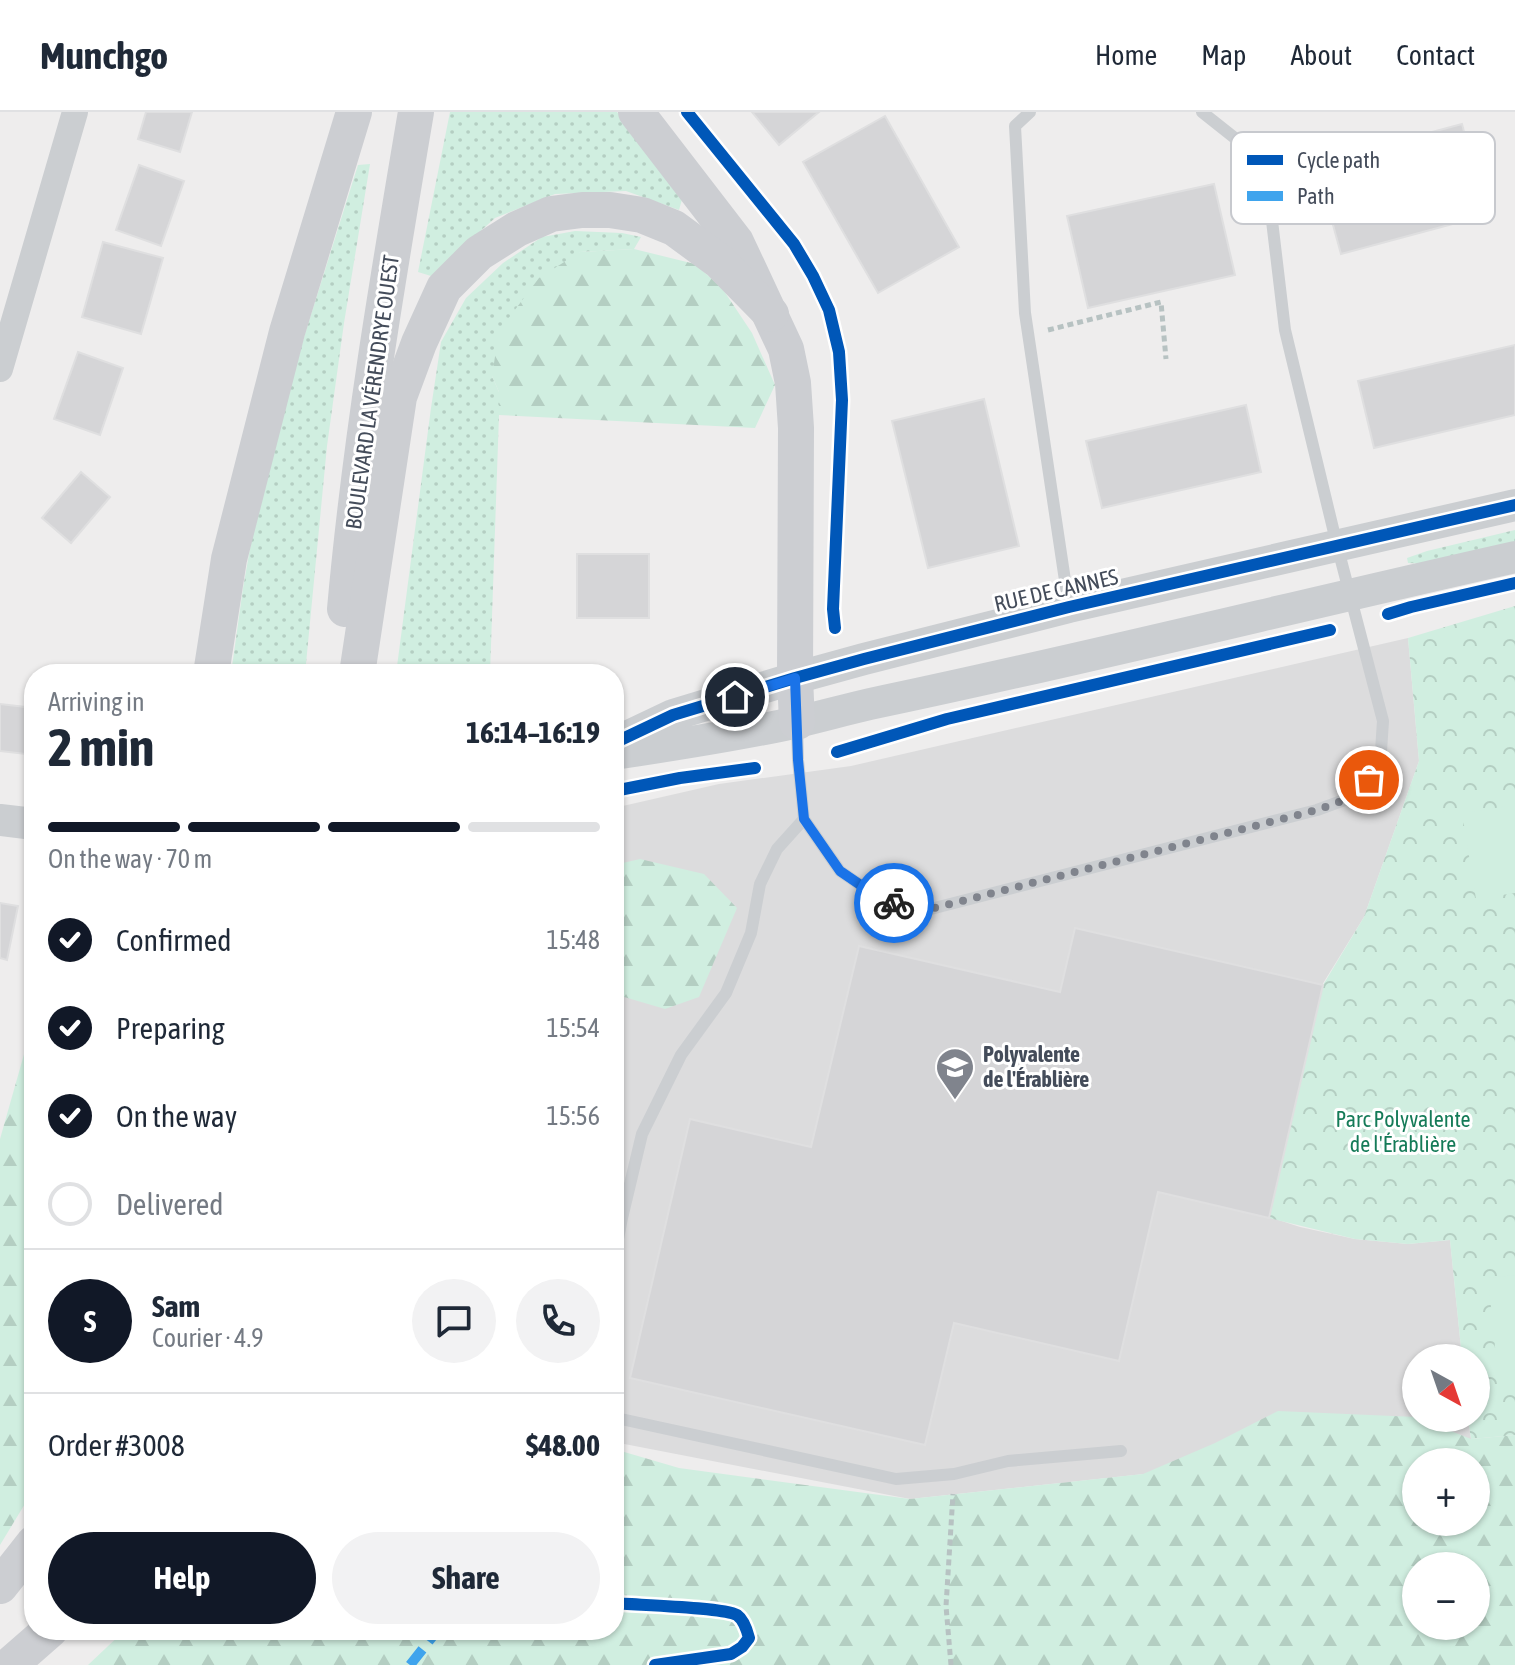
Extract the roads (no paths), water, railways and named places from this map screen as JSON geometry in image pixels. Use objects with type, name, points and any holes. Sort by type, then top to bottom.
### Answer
[{"type":"main road","points":[[212,664],[233,544],[287,332],[354,112]]},
{"type":"main road","name":"BOULEVARD LA VÉRENDRYE OUEST","points":[[341,664],[353,514],[389,267],[416,112]]},
{"type":"main road","points":[[636,112],[736,242],[786,349],[794,398],[796,443],[797,722]]},
{"type":"main road","points":[[359,664],[399,397],[444,288],[479,253],[517,229],[551,214],[610,210],[642,215],[674,228],[719,261],[771,314]]},
{"type":"main road","points":[[0,1586],[24,1556]]},
{"type":"main road","points":[[10,1665],[39,1640]]},
{"type":"street","points":[[0,369],[75,112]]},
{"type":"street","name":"RUE DE CANNES","points":[[624,738],[673,715],[795,678],[1069,607],[1515,505]]},
{"type":"street","points":[[624,752],[797,722],[1515,557]]},
{"type":"street","points":[[0,820],[24,823]]},
{"type":"lane","points":[[1030,112],[1015,126],[1025,313],[1069,607]]},
{"type":"lane","points":[[1202,112],[1231,135]]},
{"type":"lane","points":[[797,722],[804,819],[840,871],[881,899],[919,912],[1317,810],[1358,795],[1380,766],[1383,721],[1285,330],[1272,224]]},
{"type":"lane","points":[[624,1210],[642,1134],[681,1055],[726,993],[751,933],[760,884],[777,849],[804,819]]},
{"type":"lane","points":[[624,1420],[896,1479],[954,1474],[1008,1461],[1121,1451]]},
{"type":"place","name":"Polyvalente de l'Érablière","points":[[955,1101]]},
{"type":"park label","name":"Parc Polyvalente de l'Érablière","points":[[1403,1132]]}]
